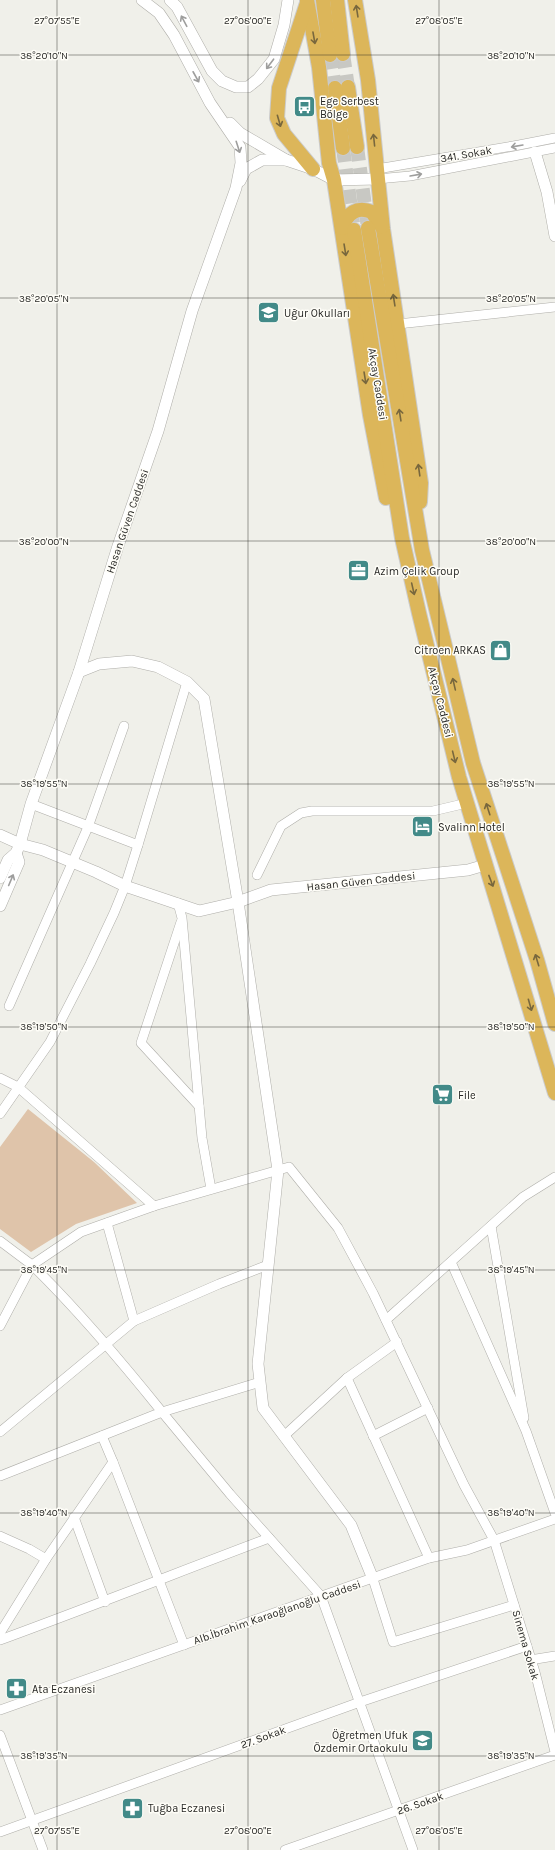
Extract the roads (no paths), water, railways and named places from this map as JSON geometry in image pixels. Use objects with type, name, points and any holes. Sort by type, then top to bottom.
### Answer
[{"type":"highway","points":[[323,0],[337,55],[337,0]]},
{"type":"highway","points":[[355,0],[368,80],[383,229],[421,483],[420,537]]},
{"type":"highway","points":[[307,2],[278,88],[277,118],[284,134],[313,169]]},
{"type":"highway","name":"Akçay Caddesi","points":[[307,2],[319,67],[329,163],[348,229],[372,423],[388,508],[402,538],[420,621],[467,803],[485,865],[495,891],[555,1093]]},
{"type":"highway","points":[[343,148],[342,88],[357,147]]},
{"type":"highway","points":[[348,229],[347,217],[355,210],[360,210],[372,212],[383,229]]},
{"type":"highway","name":"Akçay Caddesi","points":[[368,228],[420,537],[473,763],[537,960],[555,1024]]},
{"type":"street","points":[[142,0],[159,13],[174,35],[210,103],[232,132],[240,147],[241,163],[236,188]]},
{"type":"street","points":[[170,0],[177,7],[212,71],[222,81],[236,87],[248,86],[258,79],[274,58],[284,25],[288,0]]},
{"type":"street","points":[[210,103],[240,133],[286,160],[313,169],[334,180],[377,174]]},
{"type":"street","name":"341. Sokak","points":[[377,174],[555,138]]},
{"type":"street","name":"341. Sokak","points":[[377,174],[410,176],[555,148]]},
{"type":"street","points":[[535,152],[547,192],[555,236]]},
{"type":"street","points":[[236,188],[246,169],[262,160],[286,160]]},
{"type":"street","name":"Hasan Güven Caddesi","points":[[0,906],[19,862],[18,848],[31,804],[80,672],[118,546],[158,431],[192,311],[236,188]]},
{"type":"street","points":[[398,324],[555,307]]},
{"type":"street","points":[[80,672],[99,664],[132,662],[158,666],[187,682],[204,698],[238,902],[278,1170],[258,1364],[263,1408],[351,1525],[373,1578],[393,1642],[514,1605]]},
{"type":"street","points":[[0,1114],[50,1042],[90,964],[125,886],[187,682]]},
{"type":"street","points":[[9,1006],[73,864],[88,827],[124,726]]},
{"type":"street","points":[[257,875],[281,826],[301,813],[312,811],[433,811],[467,803]]},
{"type":"street","points":[[31,804],[138,845]]},
{"type":"street","name":"Hasan Güven Caddesi","points":[[0,835],[18,848],[42,850],[73,864],[96,872],[125,886],[199,911],[238,902],[271,890],[468,870],[485,865]]},
{"type":"street","name":"Hasan Güven Caddesi","points":[[0,878],[8,860],[18,848]]},
{"type":"street","points":[[178,903],[182,918],[202,1138],[211,1189]]},
{"type":"street","points":[[182,918],[141,1043],[199,1106]]},
{"type":"street","points":[[0,1078],[18,1087],[154,1206]]},
{"type":"street","name":"Sinema Sokak","points":[[278,1170],[289,1167],[338,1228],[397,1342],[464,1485],[494,1540],[527,1646],[555,1752]]},
{"type":"street","points":[[0,1326],[32,1265],[81,1232],[154,1206],[278,1170]]},
{"type":"street","points":[[386,1320],[523,1197],[555,1177]]},
{"type":"street","points":[[107,1223],[134,1321]]},
{"type":"street","points":[[491,1226],[526,1431]]},
{"type":"street","points":[[0,1241],[32,1265],[66,1298],[106,1343],[230,1494],[321,1596],[400,1810],[413,1850]]},
{"type":"street","points":[[451,1262],[526,1431],[555,1513]]},
{"type":"street","points":[[0,1432],[134,1321],[219,1284],[268,1265]]},
{"type":"street","points":[[284,1436],[347,1378],[397,1342]]},
{"type":"street","points":[[347,1378],[429,1558]]},
{"type":"street","points":[[1,1473],[162,1412],[260,1382]]},
{"type":"street","points":[[373,1436],[428,1408]]},
{"type":"street","points":[[102,1436],[114,1462],[184,1645]]},
{"type":"street","points":[[0,1633],[74,1517],[114,1462]]},
{"type":"street","points":[[74,1517],[105,1602]]},
{"type":"street","name":"Alb.İbrahim Karaoğlanoğlu Caddesi","points":[[0,1710],[429,1558],[467,1550],[555,1519]]},
{"type":"street","points":[[0,1536],[29,1549],[46,1559]]},
{"type":"street","points":[[0,1640],[105,1602],[159,1579],[270,1538]]},
{"type":"street","name":"27. Sokak","points":[[0,1832],[360,1702],[527,1646]]},
{"type":"street","points":[[530,1660],[555,1656]]},
{"type":"street","points":[[0,1735],[43,1850]]},
{"type":"street","name":"26. Sokak","points":[[285,1850],[555,1756]]},
{"type":"tunnel","points":[[343,54],[348,87]]},
{"type":"tunnel","points":[[330,55],[335,88]]},
{"type":"tunnel","points":[[357,147],[368,228]]},
{"type":"tunnel","points":[[343,148],[353,223]]},
{"type":"place","name":"Ege Serbest Bölge","points":[[305,107]]},
{"type":"place","name":"Uğur Okulları","points":[[268,313]]},
{"type":"place","name":"Azim Çelik Group","points":[[359,571]]},
{"type":"place","name":"Citroen ARKAS","points":[[501,650]]},
{"type":"place","name":"Svalinn Hotel","points":[[422,827]]},
{"type":"place","name":"File","points":[[442,1095]]},
{"type":"place","name":"Ata Eczanesi","points":[[17,1689]]},
{"type":"place","name":"Öğretmen Ufuk Özdemir Ortaokulu","points":[[423,1741]]},
{"type":"place","name":"Tuğba Eczanesi","points":[[133,1808]]}]
